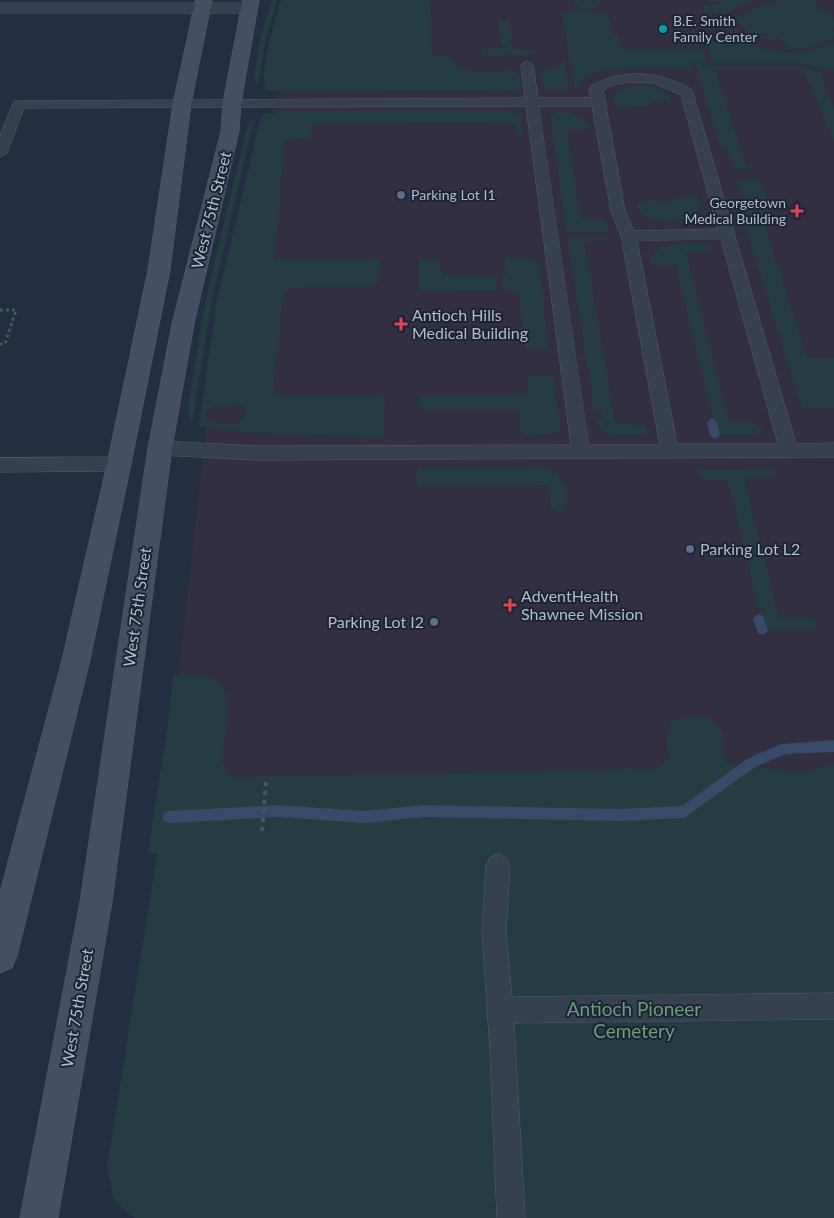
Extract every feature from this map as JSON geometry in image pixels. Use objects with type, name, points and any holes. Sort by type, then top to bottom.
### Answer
[{"type":"main road","points":[[0,956],[76,660],[119,464],[159,270],[182,104],[203,4]]},
{"type":"main road","name":"West 75th Street","points":[[39,1218],[96,902],[160,448],[183,324],[230,132],[232,103],[250,4]]},
{"type":"street","points":[[0,8],[250,4]]},
{"type":"lane","points":[[527,65],[582,452]]},
{"type":"lane","points":[[670,452],[629,236],[618,212],[596,89],[603,84],[623,79],[656,79],[672,83],[687,93],[789,451]]},
{"type":"lane","points":[[0,104],[598,102]]},
{"type":"lane","points":[[0,153],[19,104]]},
{"type":"lane","points":[[629,236],[727,234]]},
{"type":"lane","points":[[160,448],[266,453],[834,450]]},
{"type":"lane","points":[[0,465],[119,464]]},
{"type":"lane","points":[[498,866],[494,931],[511,1218]]},
{"type":"lane","points":[[500,1010],[834,1006]]},
{"type":"path","points":[[0,310],[16,310],[5,344],[0,344]]},
{"type":"path","points":[[262,831],[266,782]]},
{"type":"shaded area","name":"AdventHealth Shawnee Mission","points":[[291,0],[834,0],[834,817],[161,828],[210,394],[271,119],[282,85]]},
{"type":"green space","points":[[272,0],[277,0],[265,43],[258,85],[254,79],[260,39]]},
{"type":"green space","points":[[281,0],[430,0],[431,56],[450,56],[454,63],[469,71],[515,71],[520,76],[521,86],[517,90],[512,91],[281,92],[265,89],[266,56]]},
{"type":"green space","points":[[573,0],[600,0],[601,3],[595,8],[588,10],[574,5]]},
{"type":"green space","points":[[706,0],[751,0],[727,13],[705,14],[702,5],[724,5],[723,2],[707,2]]},
{"type":"green space","points":[[771,0],[813,0],[818,3],[814,5],[834,17],[834,30],[832,31],[834,32],[834,39],[807,48],[783,50],[780,49],[790,45],[777,38],[757,39],[771,33],[751,35],[741,25],[731,21],[733,18],[743,15],[752,24],[745,16],[746,13],[764,3],[779,6]]},
{"type":"green space","points":[[578,10],[599,14],[607,10],[613,34],[618,34],[621,49],[703,49],[707,63],[690,63],[692,69],[639,68],[611,70],[587,77],[575,89],[562,13]]},
{"type":"green space","points":[[498,20],[509,20],[513,50],[532,50],[535,53],[529,55],[485,56],[480,54],[483,50],[506,48],[506,46],[501,46]]},
{"type":"green space","points":[[725,39],[749,39],[762,48],[785,53],[808,51],[834,43],[834,69],[824,69],[798,63],[713,63],[706,41],[722,41]]},
{"type":"green space","points":[[564,60],[569,90],[555,91],[545,89],[540,76],[542,72],[557,67]]},
{"type":"green space","points":[[696,66],[799,66],[819,71],[834,107],[834,141],[803,69],[715,69],[746,166],[756,167],[756,169],[734,169],[727,146],[720,146]]},
{"type":"green space","points":[[644,86],[660,90],[671,100],[650,102],[651,107],[619,108],[615,106],[614,94],[621,89]]},
{"type":"green space","points":[[286,111],[508,111],[521,116],[522,134],[519,137],[516,134],[514,123],[312,124],[310,135],[307,139],[285,140],[274,260],[380,259],[378,282],[373,286],[293,288],[285,290],[273,390],[282,396],[385,395],[384,438],[243,432],[199,426],[217,300],[260,121],[264,114]],"holes":[[[235,404],[243,405],[247,410],[246,416],[241,422],[223,424],[213,422],[206,417],[207,413],[214,407]]]},
{"type":"green space","points":[[555,111],[575,114],[584,119],[590,127],[587,130],[566,130],[581,219],[603,219],[606,222],[608,232],[567,232],[550,118]]},
{"type":"green space","points":[[254,118],[212,300],[192,422],[188,406],[205,303],[247,127]]},
{"type":"green space","points":[[737,180],[760,180],[775,223],[764,223],[807,357],[834,357],[834,408],[802,408],[738,203],[745,203]]},
{"type":"green space","points":[[698,196],[700,209],[694,215],[676,221],[657,220],[648,217],[636,205],[638,202],[667,201]]},
{"type":"green space","points":[[609,237],[606,241],[584,241],[615,423],[644,425],[647,431],[642,435],[614,435],[608,433],[599,425],[596,418],[602,418],[601,410],[594,410],[568,238]]},
{"type":"green space","points":[[702,243],[710,246],[710,251],[686,253],[729,422],[752,422],[760,426],[762,430],[756,435],[717,435],[676,266],[657,266],[649,261],[658,249],[664,246]]},
{"type":"green space","points":[[507,258],[532,259],[539,263],[549,350],[525,350],[520,296],[511,291],[505,291],[505,288],[501,286],[501,276],[506,275],[505,260]]},
{"type":"green space","points":[[419,259],[440,260],[442,276],[496,276],[497,291],[419,292]]},
{"type":"green space","points":[[528,375],[553,375],[560,429],[553,435],[522,436],[518,410],[420,410],[420,395],[520,395],[529,389]]},
{"type":"green space","points":[[545,467],[557,474],[565,486],[567,500],[562,511],[556,511],[551,508],[548,485],[417,486],[417,468]]},
{"type":"green space","points":[[768,468],[775,471],[776,477],[744,479],[779,618],[811,618],[818,625],[814,630],[764,630],[728,480],[703,480],[697,474],[698,471],[704,469]]},
{"type":"green space","name":"Antioch Pioneer Cemetery","points":[[173,675],[205,677],[222,686],[226,693],[227,718],[222,759],[229,777],[654,769],[669,758],[666,739],[672,721],[688,716],[710,718],[724,732],[722,744],[725,762],[801,774],[834,763],[834,1218],[134,1218],[114,1201],[107,1167],[157,854],[148,853],[168,723]]},
{"type":"waterway","points":[[712,422],[715,435]]},
{"type":"waterway","points":[[759,619],[762,630]]},
{"type":"waterway","points":[[169,817],[278,811],[364,817],[424,811],[621,815],[684,812],[751,763],[785,748],[834,746]]},
{"type":"place","name":"B.E. Smith Family Center","points":[[663,29]]},
{"type":"place","name":"Parking Lot I1","points":[[401,195]]},
{"type":"place","name":"Georgetown Medical Building","points":[[797,211]]},
{"type":"place","name":"Antioch Hills Medical Building","points":[[401,324]]},
{"type":"place","name":"Parking Lot L2","points":[[690,549]]},
{"type":"place","name":"AdventHealth Shawnee Mission","points":[[510,605]]},
{"type":"place","name":"Parking Lot I2","points":[[434,622]]}]
